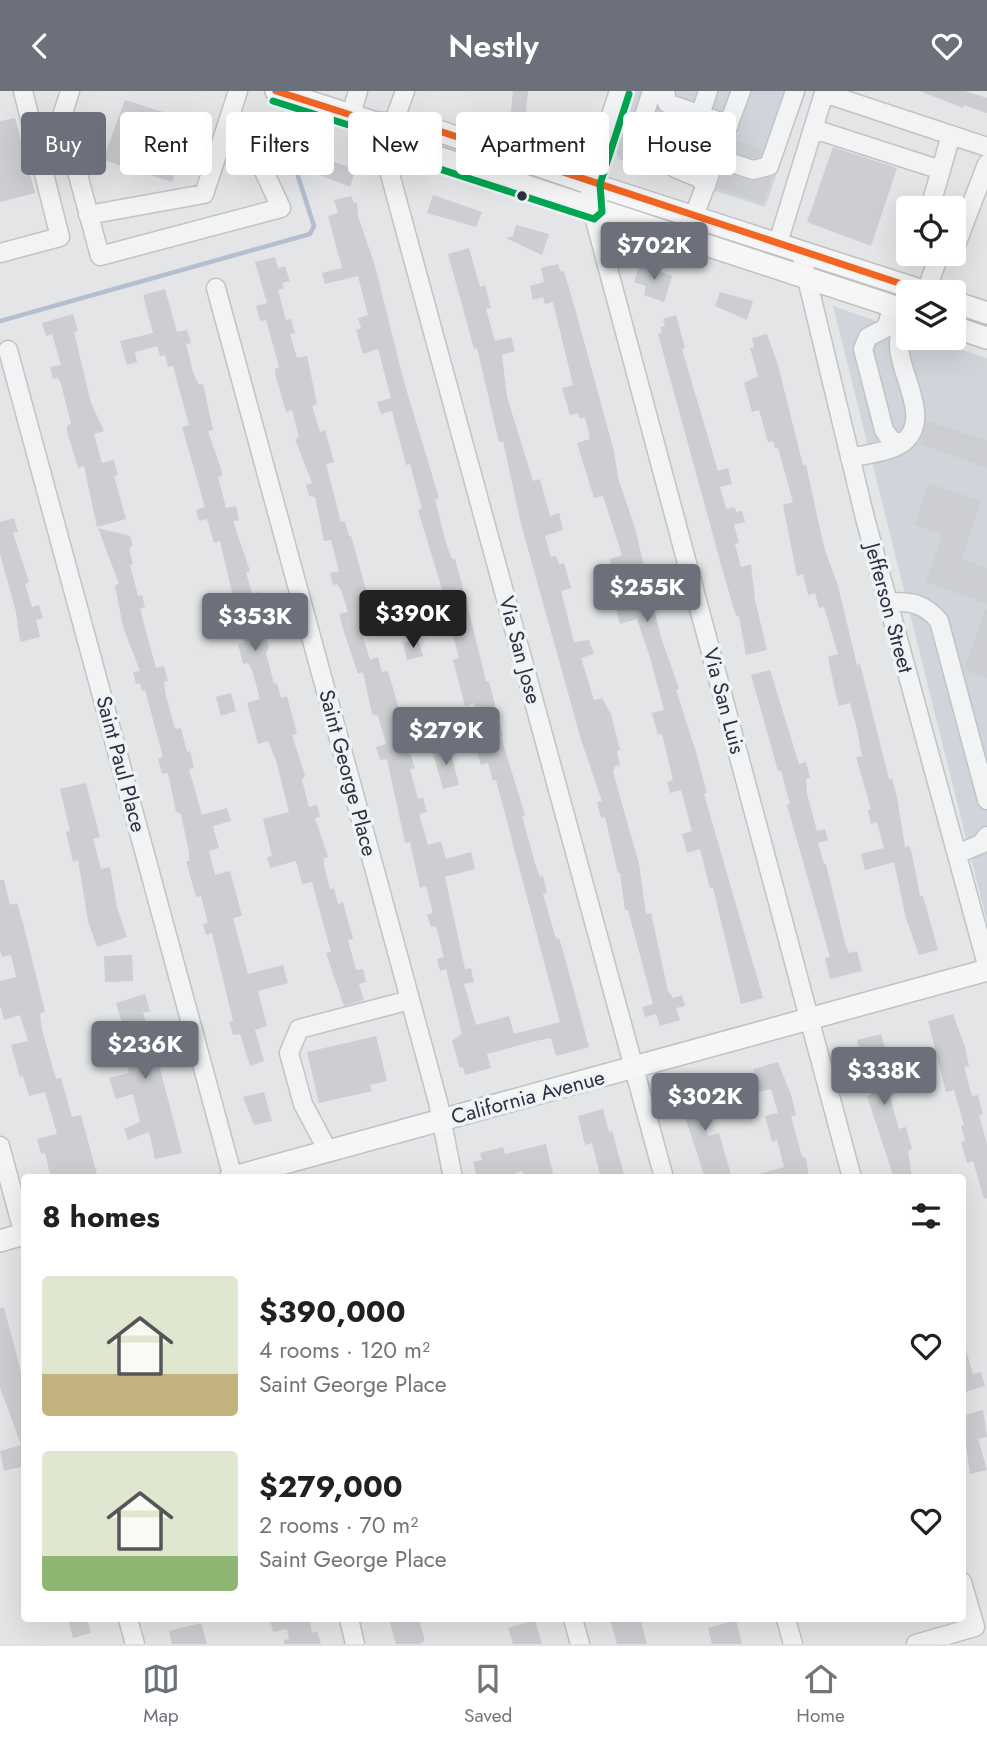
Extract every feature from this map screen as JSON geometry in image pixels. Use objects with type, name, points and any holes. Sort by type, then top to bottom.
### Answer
[{"type":"main road","points":[[276,91],[348,114]]},
{"type":"main road","points":[[442,132],[589,183],[896,282]]},
{"type":"main road","points":[[442,159],[896,307]]},
{"type":"main road","points":[[966,306],[987,313]]},
{"type":"main road","points":[[966,331],[987,338]]},
{"type":"main road","name":"California Avenue","points":[[246,1174],[987,970]]},
{"type":"main road","points":[[0,1241],[21,1235]]},
{"type":"street","points":[[0,253],[60,237],[23,91]]},
{"type":"street","points":[[70,91],[62,116],[100,256],[281,208],[252,145],[223,137]]},
{"type":"street","points":[[88,215],[204,194],[238,91]]},
{"type":"street","points":[[352,112],[358,91]]},
{"type":"street","points":[[391,112],[405,91]]},
{"type":"street","points":[[589,183],[619,91]]},
{"type":"street","points":[[652,91],[635,147],[638,153],[699,178],[706,185]]},
{"type":"street","points":[[665,91],[667,103],[692,112]]},
{"type":"street","points":[[701,112],[708,91]]},
{"type":"street","points":[[734,112],[741,91]]},
{"type":"street","points":[[736,164],[754,170],[769,166],[796,91]]},
{"type":"street","points":[[778,243],[824,93],[987,148]]},
{"type":"street","points":[[814,129],[940,170]]},
{"type":"street","points":[[933,196],[951,135]]},
{"type":"street","points":[[966,207],[987,164]]},
{"type":"street","name":"Via San Jose","points":[[398,175],[663,1174]]},
{"type":"street","points":[[695,216],[710,175]]},
{"type":"street","name":"Via San Luis","points":[[589,183],[592,209],[851,1174]]},
{"type":"street","name":"Jefferson Street","points":[[800,250],[850,458],[987,965]]},
{"type":"street","name":"Saint George Place","points":[[216,288],[410,1000],[452,1174]]},
{"type":"street","points":[[815,314],[822,296],[852,292]]},
{"type":"street","points":[[896,317],[886,328],[868,337],[863,349],[884,431],[891,440],[901,443]]},
{"type":"street","name":"Saint Paul Place","points":[[8,350],[231,1174]]},
{"type":"street","points":[[850,458],[901,443],[913,428],[916,413],[899,350]]},
{"type":"street","points":[[888,603],[917,604],[929,610],[939,621],[987,800]]},
{"type":"street","points":[[957,854],[981,844],[987,836]]},
{"type":"street","points":[[328,1151],[303,1104],[289,1053],[299,1029],[410,1000]]},
{"type":"street","points":[[0,1146],[21,1223]]},
{"type":"street","points":[[916,1644],[975,1627],[966,1595]]},
{"type":"street","points":[[129,1622],[135,1644]]},
{"type":"street","points":[[350,1622],[355,1644]]},
{"type":"street","points":[[574,1622],[580,1644]]},
{"type":"street","points":[[787,1622],[793,1644]]},
{"type":"shaded area","points":[[636,91],[806,91],[765,207],[668,175],[736,175],[736,112],[629,112]]},
{"type":"shaded area","points":[[623,128],[623,160],[619,159],[616,148]]},
{"type":"shaded area","points":[[833,306],[896,328],[896,350],[963,350],[987,358],[987,922]]},
{"type":"building","points":[[513,91],[528,91],[526,112],[511,112]]},
{"type":"building","points":[[920,91],[965,91],[987,98],[987,113],[964,105],[963,108]]},
{"type":"building","points":[[125,100],[163,112],[121,112]]},
{"type":"building","points":[[120,114],[120,165],[106,161],[106,152]]},
{"type":"building","points":[[15,118],[21,140],[21,175],[30,175],[35,193],[0,202],[0,121]]},
{"type":"building","points":[[736,140],[763,150],[760,156],[753,158],[736,153]]},
{"type":"building","points":[[833,147],[897,168],[871,246],[807,222]]},
{"type":"building","points":[[334,162],[348,166],[348,175],[354,175],[350,187],[320,175],[334,175]]},
{"type":"building","points":[[150,175],[174,175],[172,182]]},
{"type":"building","points":[[722,175],[732,175],[750,181],[772,177],[763,204],[717,188]]},
{"type":"building","points":[[433,195],[482,212],[476,227],[427,213]]},
{"type":"building","points":[[351,196],[354,203],[357,202],[358,216],[375,266],[404,382],[439,498],[435,500],[447,546],[452,559],[455,559],[486,681],[489,681],[503,736],[501,737],[525,815],[522,816],[535,863],[540,877],[543,876],[547,893],[543,894],[556,939],[559,938],[563,951],[589,1047],[556,1056],[551,1038],[535,1041],[487,1054],[491,1068],[465,1075],[463,1067],[460,1068],[452,1041],[462,1034],[446,969],[440,971],[437,959],[444,957],[436,926],[431,927],[427,915],[433,913],[426,886],[420,888],[410,842],[405,843],[387,759],[380,760],[376,747],[386,744],[378,716],[372,714],[363,672],[358,674],[343,629],[339,614],[348,612],[341,590],[337,584],[333,585],[330,573],[339,571],[331,540],[324,541],[315,497],[309,496],[306,485],[312,483],[295,439],[299,437],[292,410],[286,412],[275,373],[279,367],[266,320],[260,321],[256,306],[267,303],[255,262],[275,257],[278,268],[285,266],[290,281],[282,283],[284,288],[278,290],[286,320],[291,319],[295,333],[290,334],[297,358],[307,356],[317,404],[312,406],[320,432],[325,430],[334,462],[326,464],[341,522],[345,521],[351,536],[370,604],[396,597],[401,613],[367,621],[370,631],[362,633],[370,660],[378,657],[382,672],[388,671],[400,712],[397,713],[415,768],[410,769],[418,799],[423,798],[427,812],[419,814],[428,845],[441,841],[446,859],[471,852],[475,869],[445,877],[465,969],[471,968],[474,982],[464,984],[476,1025],[509,1016],[514,1034],[560,1022],[496,780],[493,781],[488,763],[481,765],[474,742],[456,747],[452,734],[481,726],[474,703],[465,706],[453,660],[459,658],[452,633],[455,632],[418,510],[422,509],[410,464],[406,465],[392,411],[381,414],[377,402],[391,398],[378,349],[363,354],[356,330],[361,328],[358,318],[368,315],[358,276],[325,284],[322,273],[342,268],[328,216],[338,213],[334,200]]},
{"type":"building","points":[[516,225],[549,234],[542,255],[506,238],[513,236]]},
{"type":"building","points":[[469,248],[480,287],[485,285],[491,308],[486,309],[495,341],[511,337],[515,351],[502,355],[507,397],[533,481],[540,479],[550,516],[559,513],[563,530],[545,536],[551,557],[556,556],[559,564],[564,563],[571,588],[561,591],[574,642],[589,640],[594,654],[581,658],[594,700],[602,698],[611,714],[620,750],[617,751],[620,765],[615,766],[613,772],[639,864],[646,914],[651,913],[668,991],[673,998],[682,995],[685,1006],[676,1008],[680,1020],[660,1026],[656,1014],[645,1017],[642,1007],[653,1004],[628,910],[625,910],[620,873],[605,817],[601,818],[597,802],[602,801],[582,743],[521,524],[503,441],[499,442],[477,348],[474,349],[448,254]]},
{"type":"building","points":[[558,264],[561,272],[564,271],[576,312],[614,451],[618,478],[635,528],[660,634],[679,689],[676,690],[707,793],[704,794],[763,998],[741,1004],[713,888],[710,888],[700,849],[687,853],[682,834],[692,831],[681,790],[670,793],[667,782],[673,780],[662,734],[658,735],[652,713],[664,710],[649,654],[637,619],[620,624],[615,606],[632,602],[624,573],[614,576],[610,559],[622,555],[603,496],[594,498],[577,443],[590,439],[585,417],[580,419],[578,413],[570,415],[562,388],[573,385],[553,302],[545,304],[543,297],[533,300],[530,286],[544,282],[541,268]]},
{"type":"building","points":[[640,264],[672,276],[664,302],[644,295],[646,286],[634,282]]},
{"type":"building","points":[[165,289],[177,332],[187,330],[191,343],[186,344],[193,372],[199,385],[203,384],[213,430],[208,431],[222,472],[222,476],[218,477],[226,508],[236,506],[239,520],[233,521],[250,571],[246,572],[252,594],[259,592],[261,603],[258,604],[258,612],[269,647],[266,653],[274,684],[277,683],[281,698],[287,696],[297,734],[292,735],[305,775],[302,780],[309,807],[317,805],[320,817],[315,818],[328,857],[324,858],[324,866],[330,889],[334,888],[338,904],[343,902],[353,939],[348,940],[356,970],[363,969],[366,982],[359,984],[364,1000],[344,1006],[326,953],[331,952],[312,882],[302,884],[296,861],[270,868],[267,857],[272,856],[263,819],[289,812],[276,760],[268,741],[258,744],[247,703],[260,699],[253,673],[248,663],[243,664],[238,644],[244,643],[220,541],[214,543],[207,519],[199,521],[196,510],[205,507],[182,427],[189,425],[173,366],[168,367],[165,355],[160,356],[157,346],[135,352],[137,362],[127,365],[120,341],[153,333],[143,295]]},
{"type":"building","points":[[720,292],[753,301],[747,320],[715,306]]},
{"type":"building","points":[[73,314],[78,331],[74,332],[91,403],[104,431],[94,434],[102,463],[114,460],[118,475],[114,476],[126,519],[97,527],[84,466],[78,468],[67,431],[67,425],[71,424],[61,384],[58,378],[53,379],[50,367],[61,365],[52,334],[46,336],[42,323]]},
{"type":"building","points":[[676,315],[685,348],[682,349],[718,471],[728,468],[732,484],[720,487],[726,509],[735,507],[736,512],[742,511],[745,522],[734,525],[739,543],[735,544],[741,567],[751,564],[755,600],[767,650],[746,655],[739,616],[736,616],[725,579],[658,334],[662,333],[660,327],[665,326],[663,319]]},
{"type":"building","points":[[767,334],[778,365],[803,465],[806,465],[824,547],[838,586],[857,665],[860,664],[889,779],[892,779],[897,797],[905,847],[909,846],[912,854],[920,896],[923,896],[938,950],[919,955],[906,918],[894,862],[865,870],[861,854],[884,848],[877,822],[871,824],[868,810],[871,809],[856,757],[862,756],[857,729],[850,703],[839,706],[836,695],[828,657],[838,654],[824,607],[819,608],[815,593],[808,595],[803,574],[797,576],[783,505],[793,502],[778,448],[775,448],[773,441],[768,442],[759,410],[752,412],[744,383],[758,376],[750,348],[754,347],[752,338]]},
{"type":"building","points":[[927,421],[987,441],[987,468],[920,444]]},
{"type":"building","points":[[928,483],[981,501],[962,559],[987,568],[987,604],[926,582],[942,535],[915,525]]},
{"type":"building","points":[[14,518],[18,532],[13,533],[29,582],[25,584],[32,607],[39,605],[43,618],[36,620],[40,637],[20,642],[16,612],[0,554],[0,522]]},
{"type":"building","points":[[98,528],[130,536],[133,545],[129,549],[133,564],[130,565],[138,596],[142,595],[145,607],[140,609],[156,668],[164,666],[168,681],[164,682],[166,696],[175,729],[181,728],[187,752],[190,751],[194,768],[189,769],[202,815],[227,808],[231,821],[213,826],[219,848],[209,851],[215,875],[230,871],[242,916],[233,918],[248,974],[283,965],[288,983],[258,991],[267,1026],[255,1030],[264,1061],[250,1066],[240,1034],[233,1035],[229,1022],[233,1021],[212,933],[206,935],[203,924],[208,923],[201,896],[196,897],[186,861],[189,861],[189,852],[181,814],[176,812],[168,773],[162,774],[158,759],[163,757],[145,690],[142,691],[140,683],[136,684],[133,672],[140,671],[123,627],[115,585],[119,584]]},
{"type":"building","points":[[987,609],[987,678],[964,670]]},
{"type":"building","points":[[418,639],[423,656],[407,660],[403,643]]},
{"type":"building","points":[[770,670],[799,764],[806,762],[810,778],[806,779],[807,794],[817,831],[825,829],[828,840],[818,843],[826,864],[845,943],[849,953],[857,951],[862,971],[830,979],[825,958],[830,957],[787,805],[790,804],[781,771],[778,771],[751,675]]},
{"type":"building","points":[[231,693],[236,711],[221,716],[216,697]]},
{"type":"building","points":[[449,746],[459,785],[443,789],[432,750]]},
{"type":"building","points":[[86,783],[100,837],[93,839],[101,869],[110,867],[117,907],[127,937],[97,947],[88,921],[78,860],[73,862],[66,832],[70,831],[60,789]]},
{"type":"building","points":[[0,880],[4,880],[10,905],[17,903],[24,927],[45,1012],[40,1013],[42,1030],[56,1079],[61,1078],[72,1117],[81,1115],[97,1174],[50,1174],[45,1153],[41,1154],[37,1139],[57,1134],[45,1092],[29,1096],[23,1076],[20,1077],[11,1045],[28,1041],[20,1015],[4,1020],[0,1005],[0,981],[16,977],[11,955],[2,957]]},
{"type":"building","points":[[132,955],[133,981],[105,982],[104,956]]},
{"type":"building","points":[[145,994],[150,1011],[143,1013],[161,1064],[159,1065],[182,1153],[155,1159],[149,1132],[128,1140],[124,1129],[140,1122],[133,1094],[116,1099],[109,1078],[129,1073],[120,1045],[128,1043],[116,1003]]},
{"type":"building","points":[[953,1014],[965,1047],[969,1066],[964,1067],[972,1096],[978,1095],[983,1114],[979,1115],[987,1144],[987,1198],[984,1199],[973,1161],[967,1163],[961,1142],[965,1141],[961,1126],[964,1125],[954,1090],[946,1092],[928,1021]]},
{"type":"building","points":[[881,1034],[888,1059],[880,1061],[899,1129],[906,1127],[912,1149],[908,1151],[911,1174],[893,1174],[867,1096],[871,1095],[864,1072],[861,1073],[857,1060],[862,1058],[857,1040]]},
{"type":"building","points":[[376,1036],[387,1081],[370,1085],[372,1091],[319,1103],[307,1052]]},
{"type":"building","points":[[778,1062],[791,1095],[796,1115],[791,1116],[801,1153],[803,1158],[806,1157],[808,1174],[759,1174],[784,1167],[777,1140],[772,1142],[765,1116],[778,1113],[771,1089],[759,1092],[753,1069]]},
{"type":"building","points":[[706,1081],[713,1107],[701,1110],[708,1136],[719,1133],[731,1174],[704,1174],[682,1108],[687,1107],[682,1088]]},
{"type":"building","points":[[264,1092],[272,1121],[254,1125],[243,1097]]},
{"type":"building","points":[[603,1109],[624,1174],[600,1174],[592,1143],[585,1145],[578,1116]]},
{"type":"building","points":[[546,1144],[553,1174],[523,1174],[522,1171],[513,1174],[476,1174],[473,1162],[482,1160],[480,1153],[503,1147],[505,1154]]},
{"type":"building","points":[[4,1307],[21,1372],[21,1445],[0,1387],[0,1308]]},
{"type":"building","points":[[966,1350],[973,1374],[981,1372],[985,1386],[966,1392]]},
{"type":"building","points":[[983,1410],[987,1437],[978,1439],[987,1470],[970,1474],[966,1445],[966,1415]]},
{"type":"building","points":[[21,1445],[21,1467],[4,1471],[0,1451]]},
{"type":"building","points":[[69,1622],[88,1622],[91,1633],[73,1638]]},
{"type":"building","points":[[271,1622],[310,1622],[312,1633],[317,1631],[321,1644],[284,1644],[284,1640],[289,1639],[287,1629],[273,1632]]},
{"type":"building","points":[[390,1622],[420,1622],[425,1641],[419,1644],[396,1644]]},
{"type":"building","points":[[536,1622],[542,1644],[513,1644],[508,1628]]},
{"type":"building","points":[[611,1622],[641,1622],[647,1644],[617,1644]]},
{"type":"building","points":[[736,1622],[742,1644],[712,1644],[708,1628]]},
{"type":"building","points":[[201,1623],[207,1644],[172,1644],[169,1631]]},
{"type":"waterway","points":[[0,321],[310,234],[314,226],[298,175]]},
{"type":"transit line","points":[[276,91],[376,123],[421,125],[896,282]]},
{"type":"transit line","points":[[442,170],[594,219],[602,212],[600,184],[629,94]]},
{"type":"transit line","points":[[273,101],[348,125]]}]
